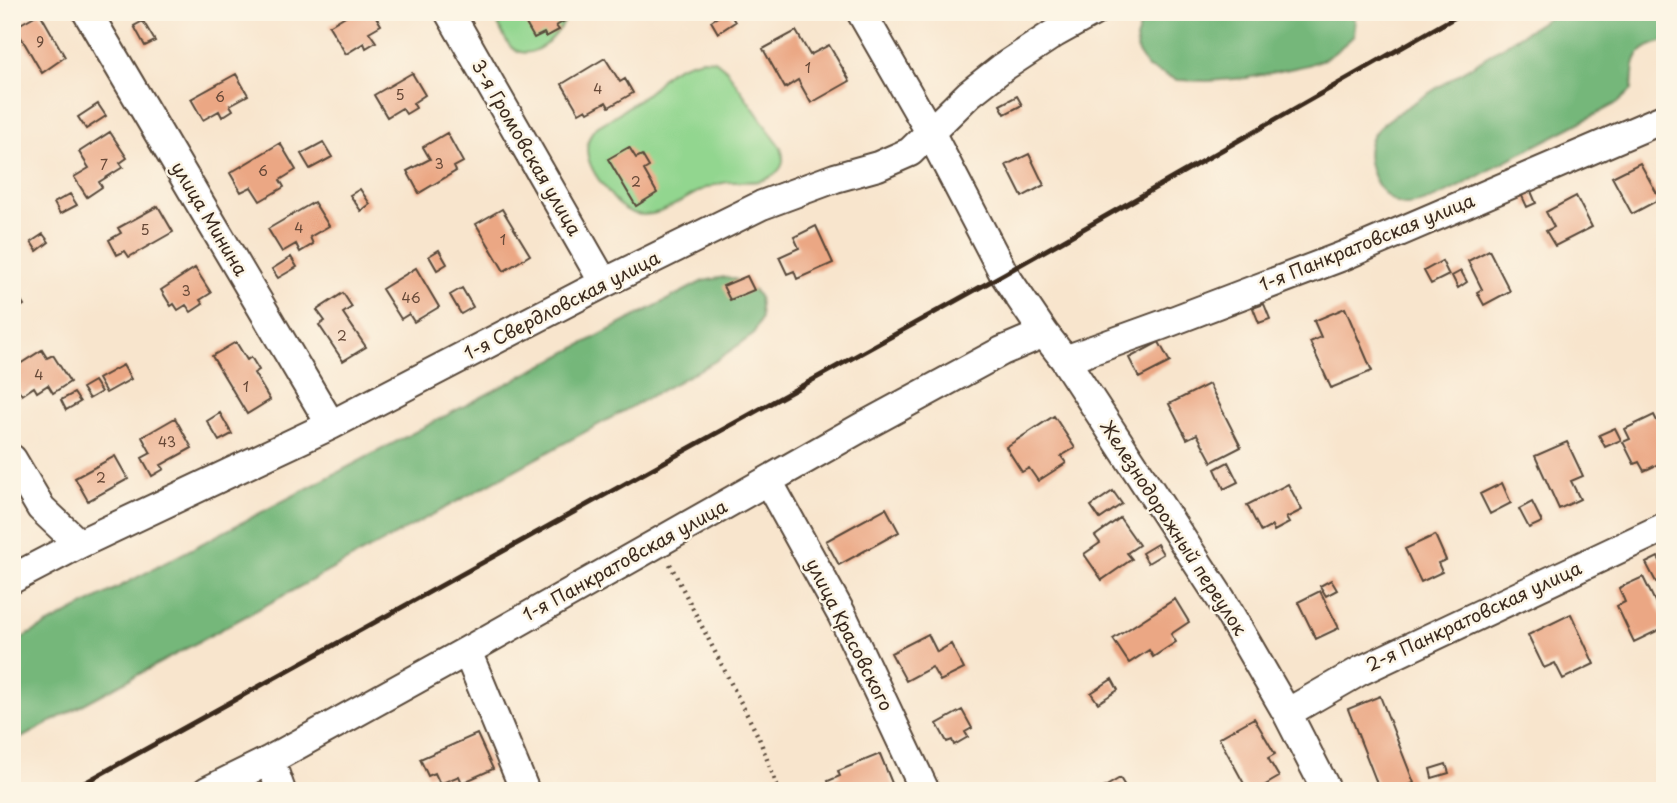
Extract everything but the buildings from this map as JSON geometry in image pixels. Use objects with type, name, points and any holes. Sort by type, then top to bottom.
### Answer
[{"type":"street","name":"улица Минина","points":[[87,12],[331,425]]},
{"type":"street","name":"3-я Громовская улица","points":[[449,12],[604,283]]},
{"type":"street","name":"Железнодорожный переулок","points":[[861,12],[930,132],[1004,274],[1065,360],[1221,599],[1287,713],[1322,789]]},
{"type":"street","name":"1-я Свердловская улица","points":[[12,579],[79,544],[331,425],[604,283],[762,205],[910,152],[969,94],[1002,68],[1093,12]]},
{"type":"street","name":"1-я Панкратовская улица","points":[[1065,360],[1343,256],[1665,118]]},
{"type":"street","name":"1-я Панкратовская улица","points":[[207,791],[270,760],[467,651],[862,427],[1002,351],[1044,333]]},
{"type":"street","points":[[12,459],[41,508],[79,544]]},
{"type":"street","name":"улица Красовского","points":[[768,481],[842,615],[925,791]]},
{"type":"street","name":"2-я Панкратовская улица","points":[[1287,713],[1360,671],[1665,527]]},
{"type":"street","points":[[467,651],[525,791]]},
{"type":"street","points":[[270,760],[281,791]]},
{"type":"path","points":[[659,542],[759,738],[779,791]]},
{"type":"green space","points":[[493,12],[569,12],[566,20],[546,44],[528,52],[520,52],[511,47]]},
{"type":"green space","points":[[1157,12],[1352,12],[1355,21],[1354,36],[1334,53],[1308,65],[1247,78],[1177,80],[1148,68],[1138,53],[1136,39],[1141,24]]},
{"type":"green space","points":[[1557,12],[1665,12],[1665,41],[1646,48],[1637,57],[1632,90],[1617,103],[1427,201],[1405,205],[1388,197],[1376,181],[1369,160],[1370,142],[1378,128]]},
{"type":"green space","points":[[702,59],[715,60],[726,69],[781,148],[781,167],[764,180],[712,186],[651,214],[642,215],[628,211],[612,197],[592,168],[587,149],[591,133],[643,96],[669,72]]},
{"type":"green space","points":[[725,277],[745,282],[759,296],[761,318],[753,335],[714,362],[12,743],[12,643],[703,281]]},
{"type":"railway","points":[[70,791],[1004,274],[1464,12]]}]
